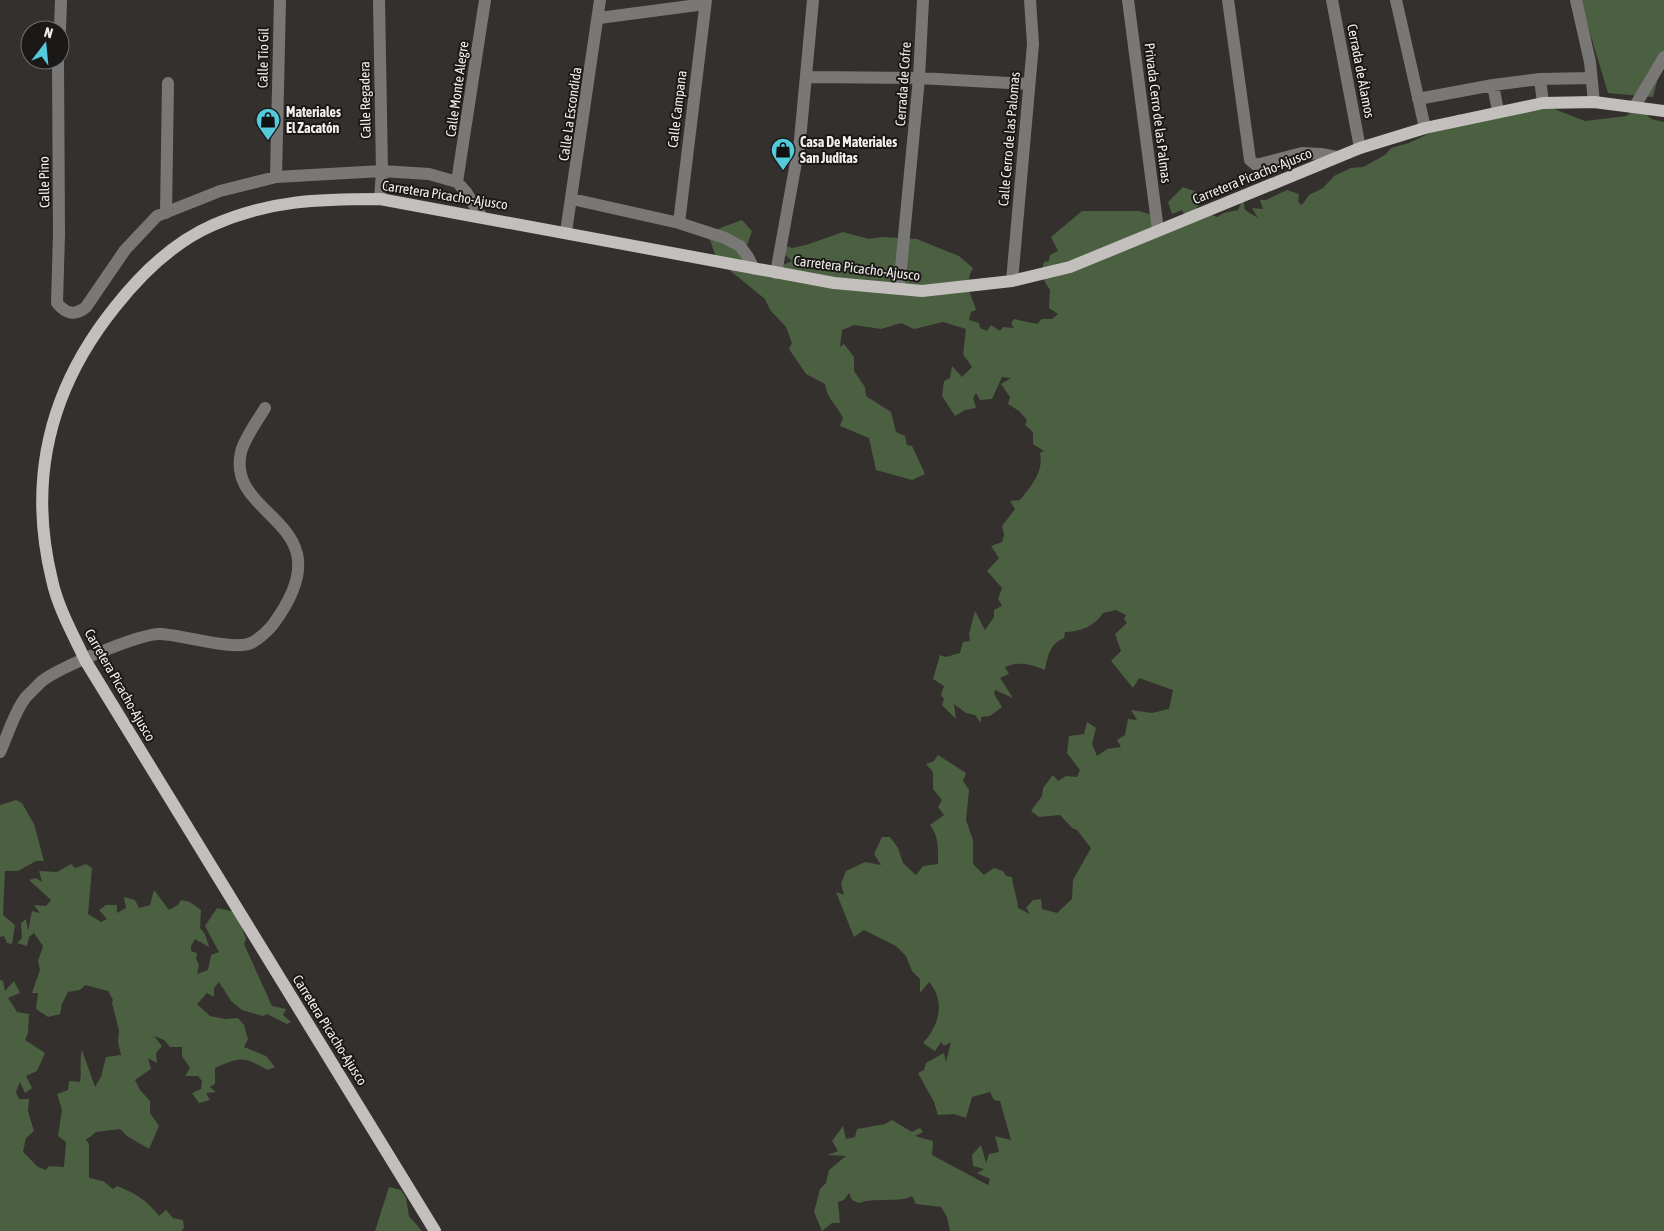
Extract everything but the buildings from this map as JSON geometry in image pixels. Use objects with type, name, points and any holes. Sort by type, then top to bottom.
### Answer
[{"type":"main road","name":"Carretera Picacho-Ajusco","points":[[435,1231],[85,660],[63,614],[52,580],[43,528],[41,490],[48,437],[58,405],[82,353],[134,284],[175,248],[212,225],[258,209],[309,199],[380,198],[834,284],[922,291],[1012,281],[1070,267],[1360,148],[1426,128],[1498,111],[1543,103],[1594,102],[1664,111]]},
{"type":"street","points":[[60,20],[61,0]]},
{"type":"street","name":"Calle Tío Gil","points":[[276,177],[280,0]]},
{"type":"street","name":"Calle Regadera","points":[[379,0],[382,171],[380,198]]},
{"type":"street","name":"Calle Monte Alegre","points":[[457,182],[485,0]]},
{"type":"street","name":"Calle La Escondida","points":[[566,232],[599,18],[600,0]]},
{"type":"street","points":[[776,273],[800,140],[813,0]]},
{"type":"street","name":"Cerrada de Cofre","points":[[899,289],[919,78],[922,0]]},
{"type":"street","name":"Calle Cerro de las Palomas","points":[[1012,281],[1033,44],[1030,0]]},
{"type":"street","name":"Privada Cerro de las Palmas","points":[[1128,0],[1158,230]]},
{"type":"street","points":[[1228,0],[1250,160],[1256,165],[1302,153],[1337,157]]},
{"type":"street","name":"Cerrada de Álamos","points":[[1332,0],[1360,148]]},
{"type":"street","points":[[1396,0],[1426,128]]},
{"type":"street","points":[[1576,0],[1594,102]]},
{"type":"street","points":[[599,18],[706,2]]},
{"type":"street","name":"Calle Campana","points":[[678,222],[706,2]]},
{"type":"street","points":[[1634,106],[1664,58]]},
{"type":"street","name":"Calle Pino","points":[[58,70],[59,234],[57,303],[63,310],[72,314],[86,307],[125,250],[157,216],[166,213]]},
{"type":"street","points":[[806,77],[919,78],[1029,84]]},
{"type":"street","points":[[1418,99],[1493,85],[1540,79],[1591,78]]},
{"type":"street","points":[[1540,79],[1543,103]]},
{"type":"street","points":[[168,83],[166,213],[220,190],[276,177],[382,171],[429,174],[457,182],[481,216]]},
{"type":"street","points":[[1493,85],[1498,111]]},
{"type":"street","points":[[572,200],[678,222],[725,238],[740,246],[754,269]]},
{"type":"street","points":[[0,752],[25,699],[43,681],[85,660],[133,639],[160,634],[232,644],[251,643],[273,625],[290,598],[299,571],[298,552],[288,534],[250,492],[242,476],[241,452],[264,408]]},
{"type":"green space","points":[[1580,0],[1664,0],[1664,55],[1653,97],[1608,93]]},
{"type":"green space","points":[[1639,107],[1651,119],[1664,122],[1664,1231],[950,1231],[947,1217],[941,1207],[916,1204],[912,1196],[902,1199],[873,1200],[859,1203],[852,1200],[849,1193],[844,1200],[838,1202],[840,1223],[832,1223],[822,1231],[814,1212],[820,1189],[826,1183],[829,1170],[846,1156],[827,1155],[838,1151],[832,1141],[843,1126],[846,1139],[855,1137],[857,1129],[885,1124],[892,1120],[912,1132],[920,1128],[923,1132],[915,1136],[933,1141],[932,1155],[988,1185],[990,1179],[977,1173],[984,1169],[973,1166],[972,1155],[981,1145],[986,1163],[989,1154],[999,1152],[995,1136],[1011,1140],[1000,1101],[994,1100],[990,1092],[972,1097],[966,1118],[954,1114],[938,1115],[934,1102],[918,1073],[924,1070],[926,1063],[944,1053],[946,1062],[951,1042],[944,1046],[941,1042],[935,1051],[923,1043],[933,1029],[938,1013],[939,1005],[934,989],[929,982],[920,993],[920,979],[912,971],[906,956],[896,946],[864,930],[854,937],[836,892],[844,895],[841,884],[846,871],[865,862],[881,865],[874,854],[882,837],[890,837],[898,848],[903,863],[916,875],[923,866],[938,864],[936,838],[930,825],[944,815],[938,807],[942,800],[933,789],[933,772],[926,764],[934,761],[938,755],[966,773],[963,781],[969,790],[966,820],[973,840],[973,864],[984,875],[994,868],[1003,871],[1006,876],[1012,877],[1018,908],[1030,914],[1026,908],[1033,900],[1041,899],[1042,909],[1057,913],[1072,899],[1073,880],[1091,848],[1077,830],[1072,828],[1060,815],[1039,817],[1031,811],[1042,796],[1043,788],[1053,775],[1058,781],[1066,776],[1077,777],[1080,770],[1067,753],[1069,736],[1084,734],[1087,722],[1096,728],[1092,744],[1097,756],[1107,749],[1121,747],[1117,740],[1125,735],[1128,719],[1137,720],[1131,710],[1152,713],[1169,709],[1173,690],[1139,678],[1133,688],[1111,661],[1121,651],[1115,634],[1127,623],[1124,619],[1126,615],[1116,610],[1103,613],[1100,618],[1087,627],[1065,632],[1064,638],[1059,640],[1050,651],[1045,670],[1025,664],[1005,667],[1009,674],[1000,678],[1013,698],[995,690],[994,694],[1002,707],[990,716],[981,717],[981,723],[975,715],[966,713],[954,704],[956,719],[942,705],[944,699],[941,695],[944,686],[933,679],[940,655],[946,657],[960,653],[963,642],[970,641],[969,634],[975,611],[985,630],[994,617],[994,610],[1002,606],[998,599],[1002,588],[987,571],[999,558],[991,546],[1002,542],[1004,535],[1002,526],[1015,509],[1010,501],[1020,500],[1032,484],[1040,466],[1040,453],[1044,451],[1033,444],[1033,432],[1025,425],[1027,420],[1019,411],[1008,404],[1010,397],[1001,384],[1011,378],[1002,377],[992,399],[980,400],[976,393],[973,398],[976,408],[965,410],[955,416],[942,396],[944,381],[950,378],[952,366],[962,377],[972,367],[963,354],[966,329],[943,322],[914,329],[901,323],[881,329],[854,325],[842,330],[840,347],[844,344],[854,357],[854,371],[865,387],[866,396],[891,412],[896,432],[905,436],[907,445],[912,446],[925,474],[912,480],[876,470],[869,438],[840,426],[843,418],[830,398],[825,384],[806,374],[789,349],[792,343],[786,327],[770,310],[765,299],[717,260],[709,237],[720,228],[742,220],[752,231],[743,257],[758,265],[775,268],[792,261],[781,251],[783,245],[792,248],[806,245],[843,232],[869,239],[881,237],[917,239],[959,256],[973,268],[968,285],[976,310],[971,312],[969,320],[979,323],[980,328],[987,331],[991,325],[1000,331],[1003,327],[1014,328],[1011,323],[1014,319],[1037,324],[1042,319],[1052,319],[1058,314],[1049,308],[1050,290],[1043,277],[1042,270],[1044,262],[1049,261],[1050,255],[1058,251],[1051,237],[1082,211],[1139,211],[1152,215],[1164,226],[1186,218],[1182,210],[1172,214],[1168,202],[1183,187],[1197,192],[1207,199],[1196,208],[1217,217],[1224,213],[1238,210],[1243,198],[1245,210],[1258,218],[1252,208],[1263,209],[1260,200],[1266,200],[1287,190],[1299,194],[1298,202],[1302,205],[1309,195],[1323,188],[1334,176],[1351,168],[1363,167],[1385,155],[1391,148],[1409,143],[1444,126],[1458,114],[1467,117],[1508,109],[1554,109],[1585,121],[1626,116]]},
{"type":"green space","points":[[16,800],[22,803],[34,824],[44,861],[36,861],[18,871],[5,871],[3,915],[15,925],[12,944],[7,943],[4,936],[0,937],[0,805]]},
{"type":"green space","points":[[71,864],[75,868],[86,864],[92,868],[88,914],[101,922],[107,919],[99,910],[106,905],[117,905],[117,913],[126,908],[124,897],[135,900],[139,908],[150,905],[154,890],[169,910],[178,905],[181,900],[190,902],[201,910],[200,928],[205,934],[209,947],[195,939],[191,946],[191,951],[197,953],[196,959],[199,965],[197,974],[208,970],[211,955],[219,952],[205,926],[217,908],[236,912],[246,939],[244,944],[272,1006],[286,1009],[283,1015],[291,1022],[287,1024],[267,1014],[263,1016],[242,1010],[231,1001],[219,982],[214,988],[214,997],[207,993],[197,1004],[210,1016],[225,1019],[238,1018],[244,1025],[248,1039],[244,1047],[266,1056],[275,1067],[268,1070],[247,1060],[236,1060],[215,1068],[215,1084],[210,1087],[216,1092],[206,1093],[210,1100],[199,1103],[192,1093],[201,1089],[202,1081],[198,1076],[185,1076],[190,1068],[182,1056],[182,1047],[170,1047],[164,1040],[154,1036],[162,1046],[156,1053],[157,1063],[148,1058],[151,1069],[135,1080],[140,1090],[150,1101],[150,1113],[159,1126],[149,1149],[127,1136],[120,1129],[96,1132],[86,1140],[89,1144],[89,1178],[103,1181],[113,1189],[117,1186],[135,1195],[146,1202],[159,1216],[166,1210],[173,1218],[183,1220],[184,1228],[181,1231],[0,1231],[0,980],[3,981],[5,991],[14,981],[20,993],[8,998],[17,1012],[29,1014],[28,1033],[25,1040],[45,1053],[37,1071],[26,1076],[32,1088],[25,1093],[20,1082],[16,1092],[19,1099],[29,1099],[28,1111],[34,1131],[26,1138],[23,1152],[38,1167],[46,1170],[49,1166],[64,1167],[66,1142],[58,1136],[62,1110],[57,1094],[68,1090],[69,1081],[80,1082],[82,1050],[95,1087],[101,1077],[106,1057],[121,1055],[118,1042],[119,1030],[112,1003],[113,1000],[108,991],[85,985],[80,990],[68,992],[62,1004],[60,1014],[48,1017],[36,1009],[38,993],[32,993],[40,970],[38,961],[43,946],[34,933],[29,937],[27,946],[17,943],[22,938],[21,923],[26,919],[28,931],[32,911],[40,913],[34,905],[46,906],[51,900],[29,880],[36,878],[42,882],[39,871],[57,872]]},
{"type":"green space","points":[[389,1187],[401,1190],[406,1198],[409,1216],[422,1231],[375,1231]]},
{"type":"place","name":"Materiales El Zacatón","points":[[268,141]]},
{"type":"place","name":"Casa De Materiales San Juditas","points":[[783,171]]}]
